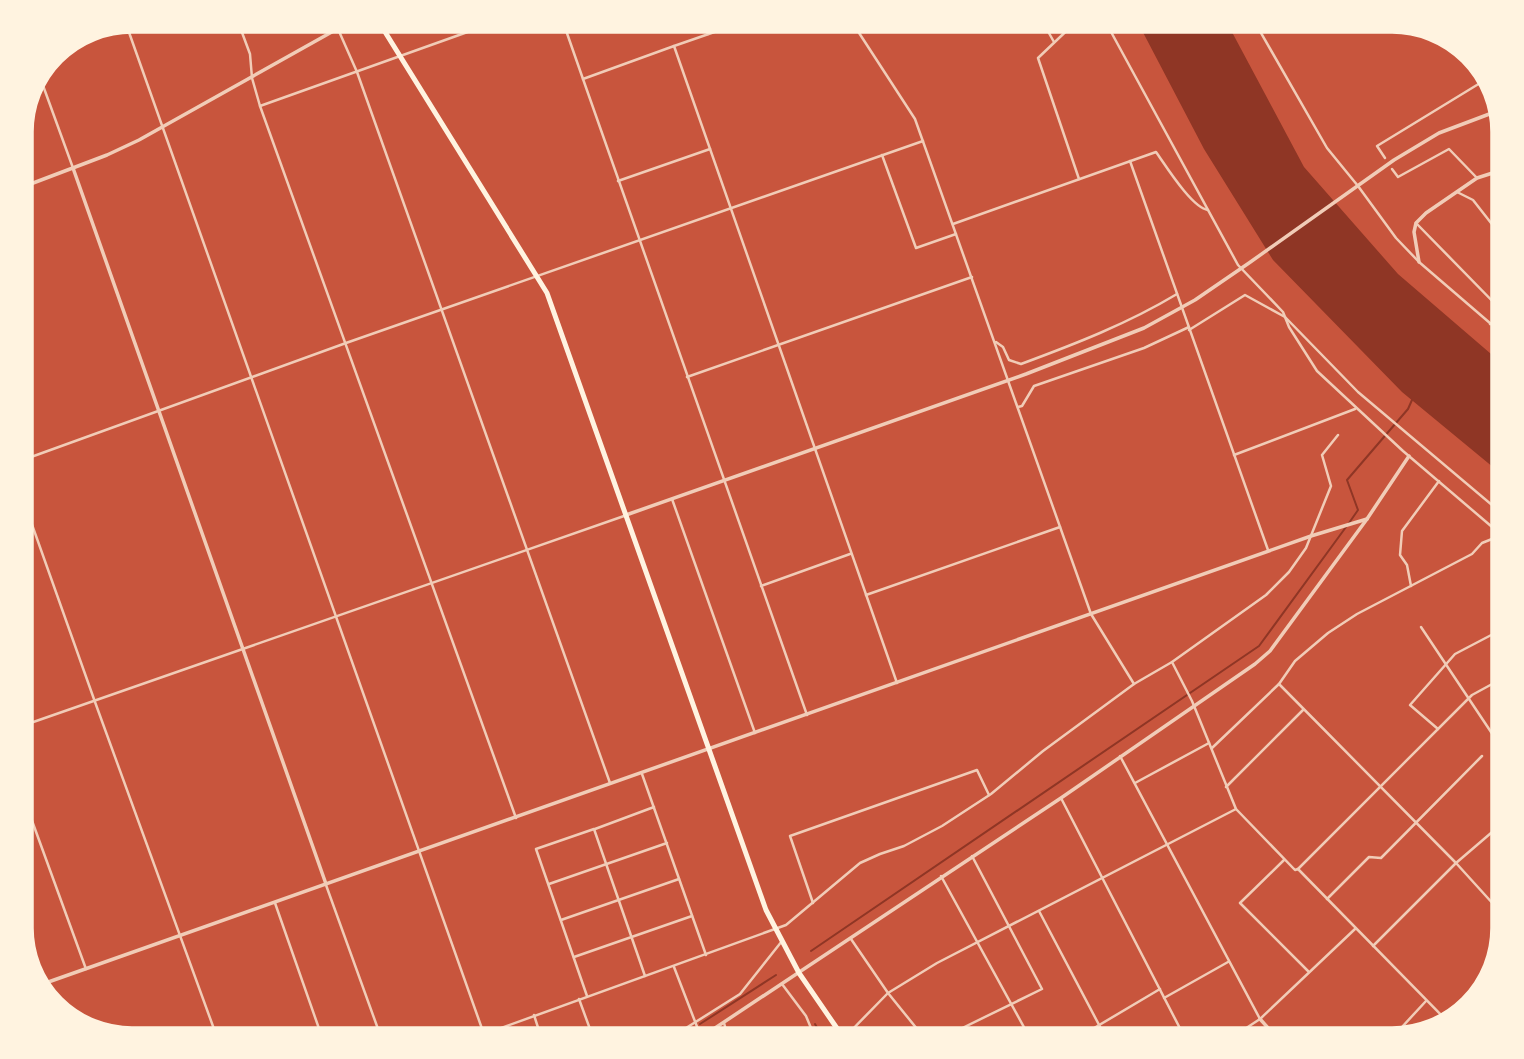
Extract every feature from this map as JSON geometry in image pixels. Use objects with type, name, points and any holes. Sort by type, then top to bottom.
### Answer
[{"type":"highway","points":[[385,32],[538,277],[554,312],[775,930],[799,973],[837,1028]]},
{"type":"street","points":[[129,32],[482,1028]]},
{"type":"street","points":[[242,32],[250,54],[252,78],[260,106],[516,818]]},
{"type":"street","points":[[32,183],[107,155],[164,127],[333,32]]},
{"type":"street","points":[[339,32],[356,72],[611,785]]},
{"type":"street","points":[[260,106],[467,32]]},
{"type":"street","points":[[567,32],[807,715]]},
{"type":"street","points":[[583,79],[714,32]]},
{"type":"street","points":[[858,32],[915,119],[1091,614],[1134,684]]},
{"type":"street","points":[[1048,32],[1054,42]]},
{"type":"street","points":[[1065,32],[1038,58],[1079,179]]},
{"type":"street","points":[[1111,32],[1241,269],[1283,312],[1317,371],[1492,527]]},
{"type":"street","points":[[1261,32],[1327,148],[1396,239],[1490,324]]},
{"type":"street","points":[[674,46],[897,682]]},
{"type":"street","points":[[1385,159],[1377,146],[1480,83]]},
{"type":"street","points":[[43,85],[378,1028]]},
{"type":"street","points":[[32,723],[1008,380],[1144,328],[1176,311],[1241,269],[1394,160],[1439,133],[1491,113]]},
{"type":"street","points":[[32,456],[923,141]]},
{"type":"street","points":[[618,181],[710,149]]},
{"type":"street","points":[[1392,169],[1398,177],[1449,149],[1477,178]]},
{"type":"street","points":[[953,224],[1156,152],[1181,187],[1202,209],[1208,210]]},
{"type":"street","points":[[882,155],[916,248],[956,234]]},
{"type":"street","points":[[1130,161],[1268,551]]},
{"type":"street","points":[[1419,262],[1414,232],[1416,223],[1456,191],[1477,178],[1492,173]]},
{"type":"street","points":[[1456,191],[1461,197],[1473,200],[1492,224]]},
{"type":"street","points":[[1416,223],[1492,301]]},
{"type":"street","points":[[687,377],[972,277]]},
{"type":"street","points":[[994,340],[1003,347],[1009,360],[1021,363],[1093,338],[1139,317],[1177,294]]},
{"type":"street","points":[[1018,408],[1034,386],[1144,348],[1189,328],[1245,295],[1285,317],[1358,392],[1492,505]]},
{"type":"street","points":[[1234,455],[1356,408]]},
{"type":"street","points":[[500,1028],[786,925],[860,863],[880,853],[904,846],[942,826],[989,795],[1043,751],[1134,684],[1172,662],[1266,595],[1289,572],[1306,548],[1331,486],[1322,455],[1338,435]]},
{"type":"street","points":[[715,1028],[1061,798],[1255,664],[1270,651],[1367,519],[1409,456]]},
{"type":"street","points":[[1411,586],[1407,565],[1400,555],[1402,531],[1439,481]]},
{"type":"street","points":[[672,499],[755,733]]},
{"type":"street","points":[[48,982],[1268,551],[1367,519]]},
{"type":"street","points":[[32,525],[214,1028]]},
{"type":"street","points":[[866,596],[1060,527]]},
{"type":"street","points":[[1211,749],[1279,684],[1295,661],[1328,634],[1357,614],[1472,554],[1482,543],[1492,540]]},
{"type":"street","points":[[761,586],[851,553]]},
{"type":"street","points":[[1421,628],[1492,734]]},
{"type":"street","points":[[1438,729],[1410,705],[1455,654],[1492,635]]},
{"type":"street","points":[[1172,662],[1192,701],[1236,809],[1441,1015]]},
{"type":"street","points":[[1279,684],[1492,903]]},
{"type":"street","points":[[1298,869],[1468,698],[1492,684]]},
{"type":"street","points":[[1226,787],[1303,709]]},
{"type":"street","points":[[1135,784],[1209,743]]},
{"type":"street","points":[[1120,756],[1228,962],[1260,1019],[1268,1028]]},
{"type":"street","points":[[1327,899],[1369,857],[1381,858],[1482,756]]},
{"type":"street","points":[[813,903],[790,836],[977,770],[989,795]]},
{"type":"street","points":[[642,774],[706,955]]},
{"type":"street","points":[[1061,798],[1180,1028]]},
{"type":"street","points":[[587,996],[536,849],[654,807]]},
{"type":"street","points":[[855,1028],[888,993],[937,963],[1236,809]]},
{"type":"street","points":[[32,821],[86,969]]},
{"type":"street","points":[[594,829],[645,976]]},
{"type":"street","points":[[1373,946],[1455,863],[1492,832]]},
{"type":"street","points":[[549,884],[667,843]]},
{"type":"street","points":[[962,1028],[1042,989],[972,856]]},
{"type":"street","points":[[1284,860],[1240,903],[1308,971]]},
{"type":"street","points":[[941,876],[1025,1028]]},
{"type":"street","points":[[561,920],[679,879]]},
{"type":"street","points":[[275,902],[319,1028]]},
{"type":"street","points":[[1039,911],[1101,1028]]},
{"type":"street","points":[[574,957],[692,916]]},
{"type":"street","points":[[1246,1028],[1260,1019],[1356,928]]},
{"type":"street","points":[[851,939],[888,993],[916,1028]]},
{"type":"street","points":[[685,1028],[740,994],[782,941]]},
{"type":"street","points":[[1164,998],[1228,962]]},
{"type":"street","points":[[674,967],[697,1028]]},
{"type":"street","points":[[782,984],[806,1016],[811,1028]]},
{"type":"street","points":[[1094,1028],[1160,989]]},
{"type":"street","points":[[579,999],[590,1028]]},
{"type":"street","points":[[1401,1027],[1426,1000]]},
{"type":"street","points":[[534,1015],[538,1028]]},
{"type":"street","points":[[724,1022],[726,1028]]},
{"type":"shaded area","points":[[1143,32],[1232,32],[1304,167],[1398,274],[1492,355],[1492,466],[1402,392],[1273,260],[1204,149]]},
{"type":"waterway","points":[[1349,523],[1358,510],[1347,480],[1408,409],[1412,400]]},
{"type":"waterway","points":[[811,951],[1259,646],[1346,527]]},
{"type":"waterway","points":[[700,1024],[776,975]]},
{"type":"waterway","points":[[815,1024],[817,1028]]}]
